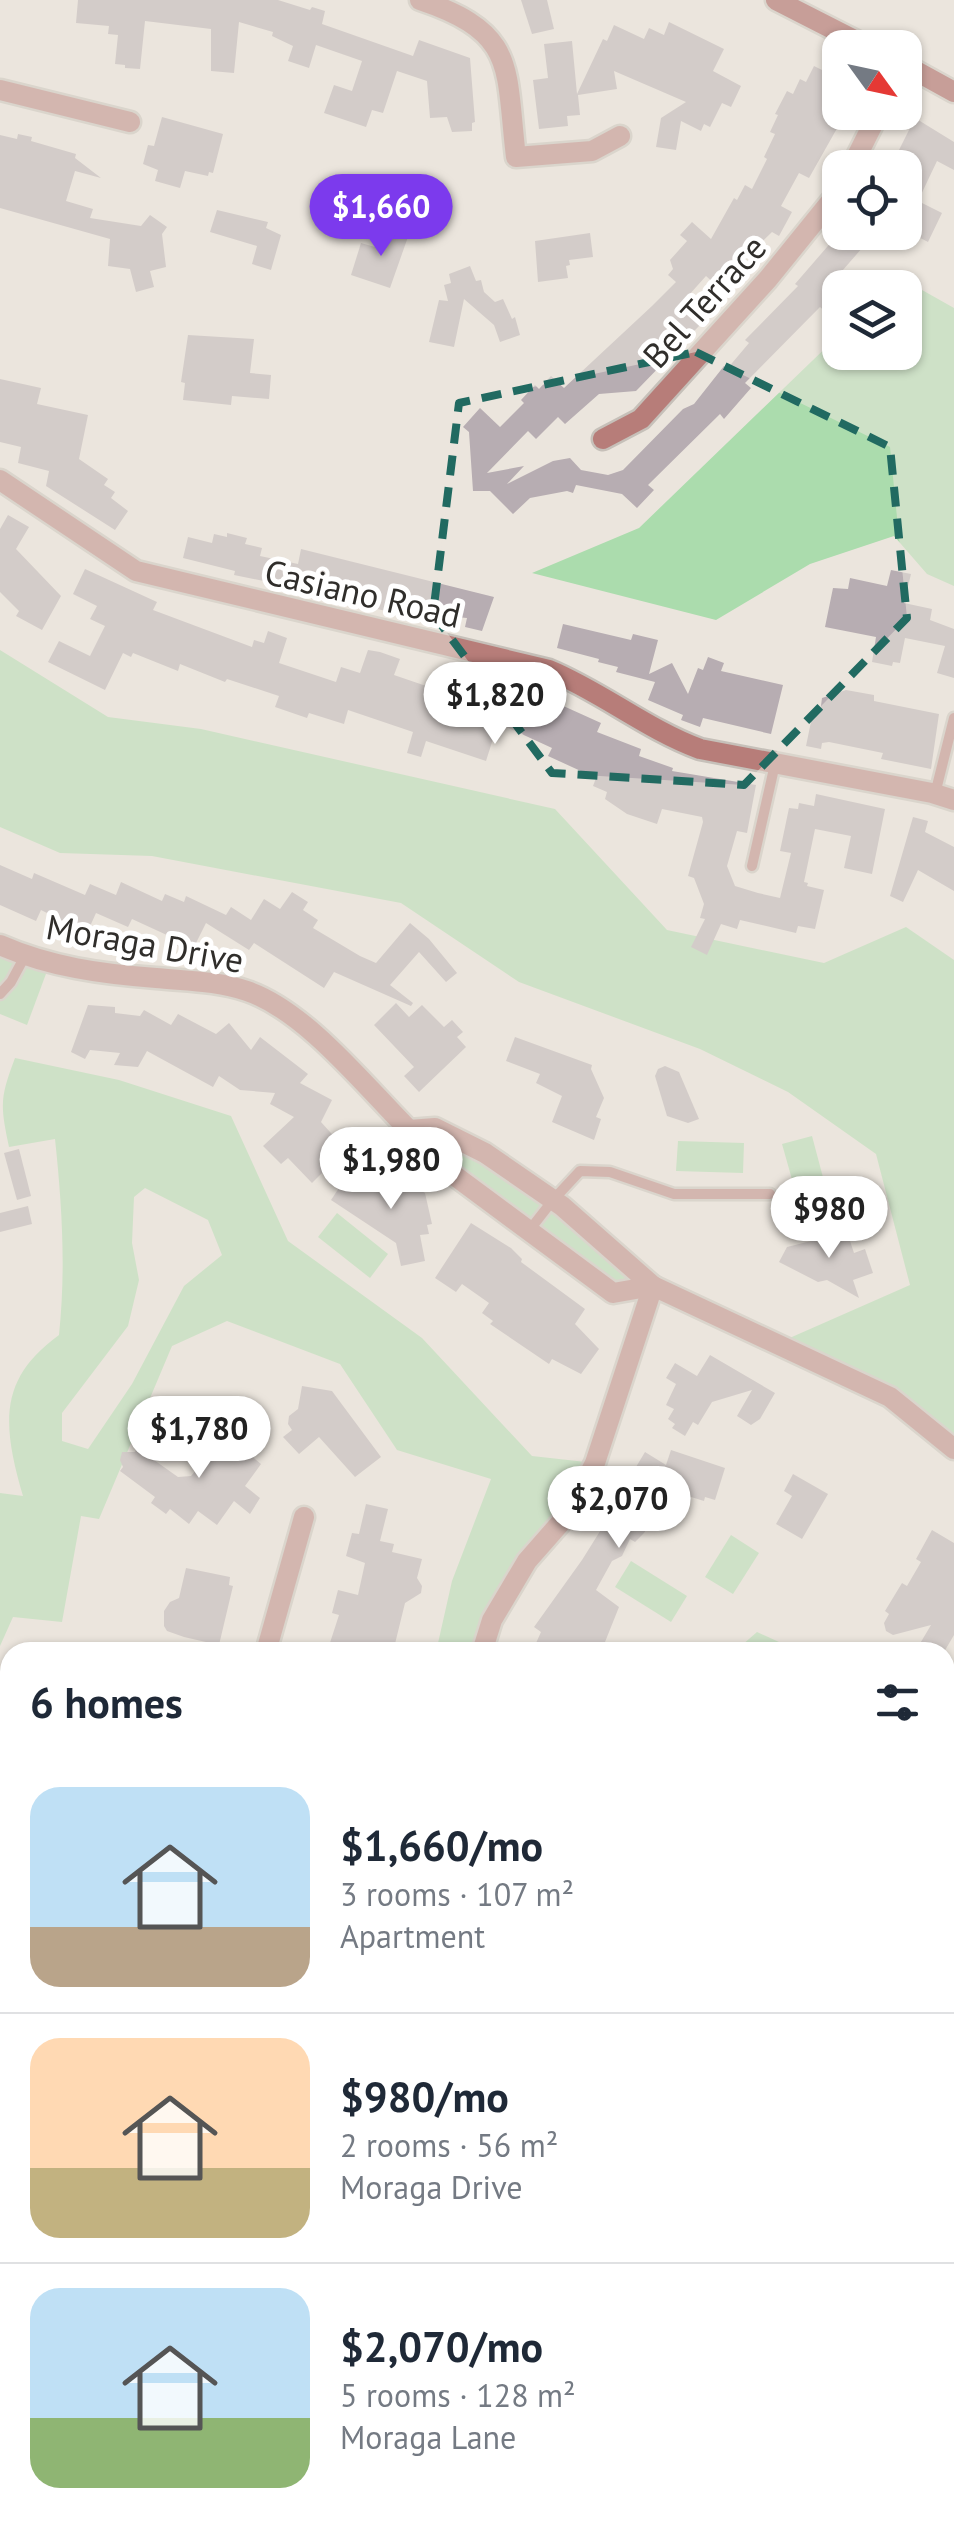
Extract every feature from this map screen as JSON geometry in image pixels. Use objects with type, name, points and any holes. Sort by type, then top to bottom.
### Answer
[{"type":"main road","points":[[776,0],[835,30]]},
{"type":"main road","points":[[922,74],[954,92]]},
{"type":"street","points":[[420,0],[478,26],[498,48],[505,70],[516,158],[592,151],[620,136]]},
{"type":"street","points":[[0,90],[130,122]]},
{"type":"street","name":"Bel Terrace","points":[[603,439],[642,419],[768,279],[822,212]]},
{"type":"street","name":"Casiano Road","points":[[0,480],[136,572],[549,670],[587,686],[664,735],[700,749],[945,797]]},
{"type":"street","name":"Moraga Drive","points":[[0,944],[25,956],[112,974],[214,983],[249,992],[292,1013],[409,1130],[420,1150],[527,1233],[613,1293],[653,1286]]},
{"type":"street","name":"Moraga Drive","points":[[409,1130],[435,1128],[485,1153],[552,1200],[653,1286],[890,1398],[954,1449]]},
{"type":"street","points":[[485,1642],[492,1620],[526,1561],[570,1512],[595,1463],[653,1286]]},
{"type":"street","points":[[269,1642],[304,1517]]},
{"type":"lane","points":[[945,797],[954,718]]},
{"type":"lane","points":[[752,866],[775,763]]},
{"type":"lane","points":[[0,994],[25,956]]},
{"type":"lane","points":[[527,1233],[580,1172],[610,1172],[674,1194],[770,1194]]},
{"type":"highlighted area","points":[[696,352],[890,447],[907,618],[744,785],[552,773],[433,614],[459,403]]},
{"type":"green space","points":[[922,290],[954,308],[954,586],[927,574],[894,536],[810,564],[716,620],[532,573],[639,528],[822,351],[822,370],[922,370]]},
{"type":"green space","points":[[0,650],[108,717],[201,729],[555,809],[667,930],[824,963],[906,927],[954,960],[954,1457],[890,1397],[776,1344],[910,1285],[876,1154],[788,1092],[700,1049],[519,982],[401,903],[152,856],[60,853],[0,827]]},
{"type":"green space","points":[[0,945],[50,963],[27,1025],[0,1014]]},
{"type":"green space","points":[[15,1058],[119,1080],[231,1116],[288,1241],[422,1338],[532,1456],[595,1463],[527,1561],[487,1642],[438,1642],[452,1581],[491,1479],[397,1450],[340,1364],[227,1321],[172,1346],[99,1519],[81,1516],[62,1622],[13,1617],[0,1642],[0,1493],[23,1496],[11,1445],[11,1404],[25,1368],[59,1335],[62,1285],[55,1139],[9,1147],[4,1092]],"holes":[[[145,1188],[208,1220],[222,1255],[184,1286],[132,1384],[88,1449],[62,1441],[62,1413],[128,1326],[139,1280],[132,1243],[134,1197]]]},
{"type":"green space","points":[[409,1130],[485,1153],[653,1286],[613,1293]]},
{"type":"green space","points":[[812,1136],[829,1200],[800,1208],[782,1144]]},
{"type":"green space","points":[[678,1141],[744,1143],[743,1173],[676,1171]]},
{"type":"green space","points":[[337,1213],[388,1254],[370,1278],[318,1237]]},
{"type":"green space","points":[[731,1535],[759,1553],[733,1594],[705,1577]]},
{"type":"green space","points":[[631,1561],[687,1596],[671,1622],[615,1587]]},
{"type":"green space","points":[[757,1632],[779,1642],[746,1642]]},
{"type":"building","points":[[78,0],[278,0],[310,10],[312,7],[325,11],[322,24],[413,56],[419,40],[470,58],[475,122],[472,131],[452,132],[447,117],[430,118],[427,81],[397,71],[383,113],[372,110],[366,127],[324,113],[334,85],[352,91],[362,61],[316,45],[309,68],[288,61],[293,46],[272,36],[273,32],[239,22],[234,73],[211,71],[211,29],[145,21],[140,69],[125,68],[115,64],[118,35],[108,34],[109,26],[76,23]]},
{"type":"building","points":[[521,0],[547,0],[554,29],[532,34]]},
{"type":"building","points":[[669,22],[724,49],[713,71],[741,86],[731,107],[722,103],[710,127],[704,124],[701,131],[681,121],[676,150],[656,147],[661,118],[686,102],[614,71],[617,89],[578,95],[580,115],[567,116],[568,126],[539,129],[533,80],[548,78],[544,44],[572,41],[577,94],[603,39],[607,41],[614,25],[644,39],[649,28],[664,35]]},
{"type":"building","points":[[814,66],[822,70],[822,130],[836,130],[809,178],[799,173],[781,206],[792,212],[779,236],[772,232],[739,264],[748,273],[728,296],[706,276],[680,305],[700,325],[636,391],[599,394],[565,424],[558,417],[536,439],[528,431],[487,473],[524,466],[507,484],[553,461],[570,458],[581,470],[608,475],[623,470],[683,409],[694,404],[724,366],[727,369],[749,343],[745,340],[798,286],[795,284],[824,250],[860,250],[843,270],[822,270],[822,309],[745,383],[751,388],[724,419],[720,414],[648,485],[654,490],[637,508],[622,494],[576,485],[573,493],[530,498],[513,514],[490,491],[473,491],[469,432],[463,427],[480,408],[500,427],[524,403],[521,400],[535,385],[539,389],[551,376],[564,388],[676,282],[668,275],[673,269],[670,260],[687,241],[680,235],[692,222],[711,239],[734,198],[737,200],[745,185],[752,189],[767,159],[764,157],[775,134],[770,132],[778,115],[775,114],[787,91],[793,94],[800,79],[806,82]]},
{"type":"building","points":[[162,117],[223,134],[213,173],[208,176],[185,171],[180,188],[155,181],[158,170],[143,164],[148,145],[154,146]]},
{"type":"building","points":[[922,122],[954,142],[954,170],[937,161],[922,193],[922,150],[899,150],[909,130],[922,130]]},
{"type":"building","points":[[18,134],[76,154],[75,158],[101,178],[75,171],[66,201],[93,209],[90,218],[141,226],[150,215],[167,227],[162,234],[166,267],[150,271],[154,287],[136,292],[130,269],[108,266],[110,239],[0,208],[0,135],[17,139]]},
{"type":"building","points":[[922,203],[942,213],[928,242],[922,239]]},
{"type":"building","points":[[217,210],[268,222],[266,228],[281,235],[271,270],[252,264],[257,246],[210,232]]},
{"type":"building","points":[[389,227],[409,234],[390,288],[351,275],[361,243],[382,249]]},
{"type":"building","points":[[590,233],[593,257],[569,260],[568,278],[538,282],[535,241]]},
{"type":"building","points":[[470,266],[476,281],[481,280],[484,292],[495,302],[503,299],[512,319],[515,317],[520,335],[500,342],[494,325],[464,299],[454,347],[429,342],[439,300],[448,301],[444,285],[451,283],[449,274]]},
{"type":"building","points":[[188,335],[254,339],[250,373],[271,375],[269,399],[232,396],[231,405],[183,400],[185,383],[181,382]]},
{"type":"building","points":[[0,379],[41,388],[37,404],[88,415],[79,459],[108,479],[104,485],[115,492],[111,498],[128,511],[115,530],[46,486],[49,471],[18,463],[21,447],[0,442]]},
{"type":"building","points":[[8,515],[29,527],[16,549],[61,596],[42,630],[16,616],[19,611],[0,592],[0,529]]},
{"type":"building","points":[[227,533],[247,538],[245,544],[262,548],[260,556],[298,564],[301,549],[494,597],[482,631],[465,627],[467,618],[456,617],[457,613],[426,607],[424,614],[405,615],[302,593],[293,587],[234,575],[235,571],[183,558],[188,537],[212,543],[214,534],[227,537]]},
{"type":"building","points":[[85,569],[157,602],[153,610],[252,647],[254,640],[264,643],[268,631],[287,638],[279,663],[336,682],[341,667],[360,673],[368,650],[380,652],[400,659],[394,675],[432,688],[438,670],[465,680],[456,706],[483,715],[486,707],[515,717],[528,690],[601,723],[597,732],[641,749],[639,756],[673,768],[672,771],[756,785],[747,833],[737,831],[727,866],[735,886],[758,893],[780,898],[791,853],[780,851],[789,808],[798,809],[799,803],[814,806],[816,794],[885,809],[872,874],[844,868],[851,836],[815,829],[804,882],[824,890],[815,929],[798,926],[796,933],[740,920],[737,929],[721,924],[707,955],[691,947],[705,919],[700,918],[704,904],[694,878],[688,876],[702,817],[662,809],[657,824],[627,814],[605,799],[607,792],[593,786],[596,778],[548,756],[552,748],[498,723],[486,761],[426,741],[421,757],[407,753],[413,732],[348,710],[344,724],[309,713],[307,718],[275,707],[279,696],[227,679],[225,682],[180,664],[178,671],[133,653],[131,657],[123,653],[105,690],[48,662],[59,641],[90,656],[105,626],[90,619],[97,606],[73,594]]},
{"type":"building","points":[[891,570],[911,574],[904,603],[932,609],[930,620],[954,629],[954,678],[937,673],[945,646],[905,638],[900,663],[893,662],[892,666],[872,662],[876,637],[825,627],[833,588],[848,589],[850,578],[887,586]]},
{"type":"building","points":[[563,624],[631,640],[633,634],[658,640],[649,674],[672,663],[688,694],[698,668],[703,670],[708,657],[724,663],[721,671],[783,685],[771,734],[703,718],[700,727],[681,720],[683,715],[648,700],[655,682],[616,672],[618,667],[598,662],[599,659],[557,648]]},
{"type":"building","points":[[846,690],[874,695],[874,701],[939,714],[931,769],[881,759],[883,753],[829,742],[822,743],[821,749],[806,746],[813,712],[820,713],[822,698]]},
{"type":"building","points":[[913,817],[928,821],[925,832],[954,847],[954,891],[918,870],[903,902],[890,896]]},
{"type":"building","points":[[0,865],[32,879],[34,873],[85,895],[90,884],[116,895],[121,882],[162,901],[165,894],[184,902],[186,896],[226,915],[231,907],[251,920],[264,899],[280,909],[292,892],[308,902],[303,910],[318,920],[313,928],[360,956],[376,963],[410,923],[457,973],[446,982],[419,952],[390,985],[413,1003],[411,1006],[334,972],[324,988],[254,943],[249,950],[206,923],[193,949],[172,945],[169,936],[132,919],[128,927],[96,913],[87,933],[41,910],[36,921],[0,905]]},
{"type":"building","points":[[396,1003],[409,1017],[422,1005],[444,1027],[452,1020],[463,1032],[457,1037],[466,1047],[419,1092],[404,1076],[414,1067],[374,1025]]},
{"type":"building","points":[[88,1005],[115,1007],[115,1013],[140,1016],[144,1010],[171,1025],[178,1014],[216,1034],[229,1023],[251,1050],[260,1037],[308,1074],[300,1083],[332,1100],[321,1122],[343,1152],[312,1183],[288,1158],[281,1164],[263,1146],[294,1117],[270,1104],[275,1093],[240,1090],[219,1076],[213,1087],[147,1051],[138,1067],[114,1065],[120,1053],[90,1050],[85,1059],[71,1052]]},
{"type":"building","points":[[515,1037],[592,1065],[604,1098],[596,1117],[601,1119],[594,1140],[552,1122],[562,1096],[536,1083],[540,1074],[506,1061]]},
{"type":"building","points":[[665,1066],[679,1072],[699,1119],[688,1123],[667,1116],[655,1076]]},
{"type":"building","points":[[19,1149],[31,1196],[17,1200],[4,1153]]},
{"type":"building","points":[[382,1168],[425,1193],[432,1224],[427,1225],[429,1234],[420,1235],[425,1261],[401,1266],[396,1243],[331,1200],[345,1179],[366,1192]]},
{"type":"building","points":[[28,1206],[32,1224],[0,1232],[0,1213]]},
{"type":"building","points":[[471,1223],[511,1248],[521,1262],[585,1309],[575,1324],[599,1349],[581,1374],[552,1359],[549,1364],[490,1324],[493,1321],[482,1313],[489,1303],[462,1284],[456,1292],[435,1278]]},
{"type":"building","points":[[847,1232],[854,1253],[865,1249],[873,1273],[853,1280],[859,1298],[827,1280],[818,1282],[779,1262],[787,1247]]},
{"type":"building","points":[[710,1355],[775,1393],[760,1419],[751,1425],[737,1416],[752,1390],[712,1402],[698,1425],[693,1422],[685,1436],[672,1428],[675,1424],[668,1419],[674,1409],[666,1405],[676,1384],[666,1378],[675,1363],[697,1376]]},
{"type":"building","points":[[302,1386],[332,1391],[381,1457],[355,1477],[319,1437],[299,1454],[283,1437],[292,1430],[289,1416],[298,1409]]},
{"type":"building","points":[[211,1434],[229,1435],[261,1464],[245,1486],[260,1498],[250,1514],[234,1501],[217,1525],[198,1511],[189,1524],[170,1509],[166,1514],[151,1503],[155,1497],[120,1471],[122,1452],[135,1452],[137,1448],[178,1477],[191,1476],[215,1448]]},
{"type":"building","points":[[671,1450],[725,1468],[715,1500],[705,1497],[704,1501],[678,1493],[665,1501],[644,1533],[635,1542],[630,1539],[622,1556],[612,1561],[596,1590],[619,1607],[605,1642],[536,1642],[541,1632],[534,1627],[582,1560],[639,1469],[636,1467],[645,1452],[666,1465]]},
{"type":"building","points":[[793,1474],[828,1494],[802,1539],[776,1524],[792,1496],[784,1491]]},
{"type":"building","points":[[366,1504],[388,1509],[380,1541],[394,1544],[392,1552],[422,1559],[417,1578],[421,1593],[405,1603],[395,1642],[330,1642],[339,1615],[332,1613],[338,1590],[358,1595],[365,1563],[346,1556],[352,1533],[359,1534]]},
{"type":"building","points":[[932,1530],[954,1543],[954,1635],[950,1642],[921,1642],[931,1625],[893,1635],[886,1631],[884,1623],[889,1614],[885,1611],[902,1583],[907,1586],[921,1562],[916,1559]]},
{"type":"building","points":[[186,1568],[230,1577],[229,1585],[233,1586],[220,1642],[167,1631],[164,1611],[179,1598]]}]
